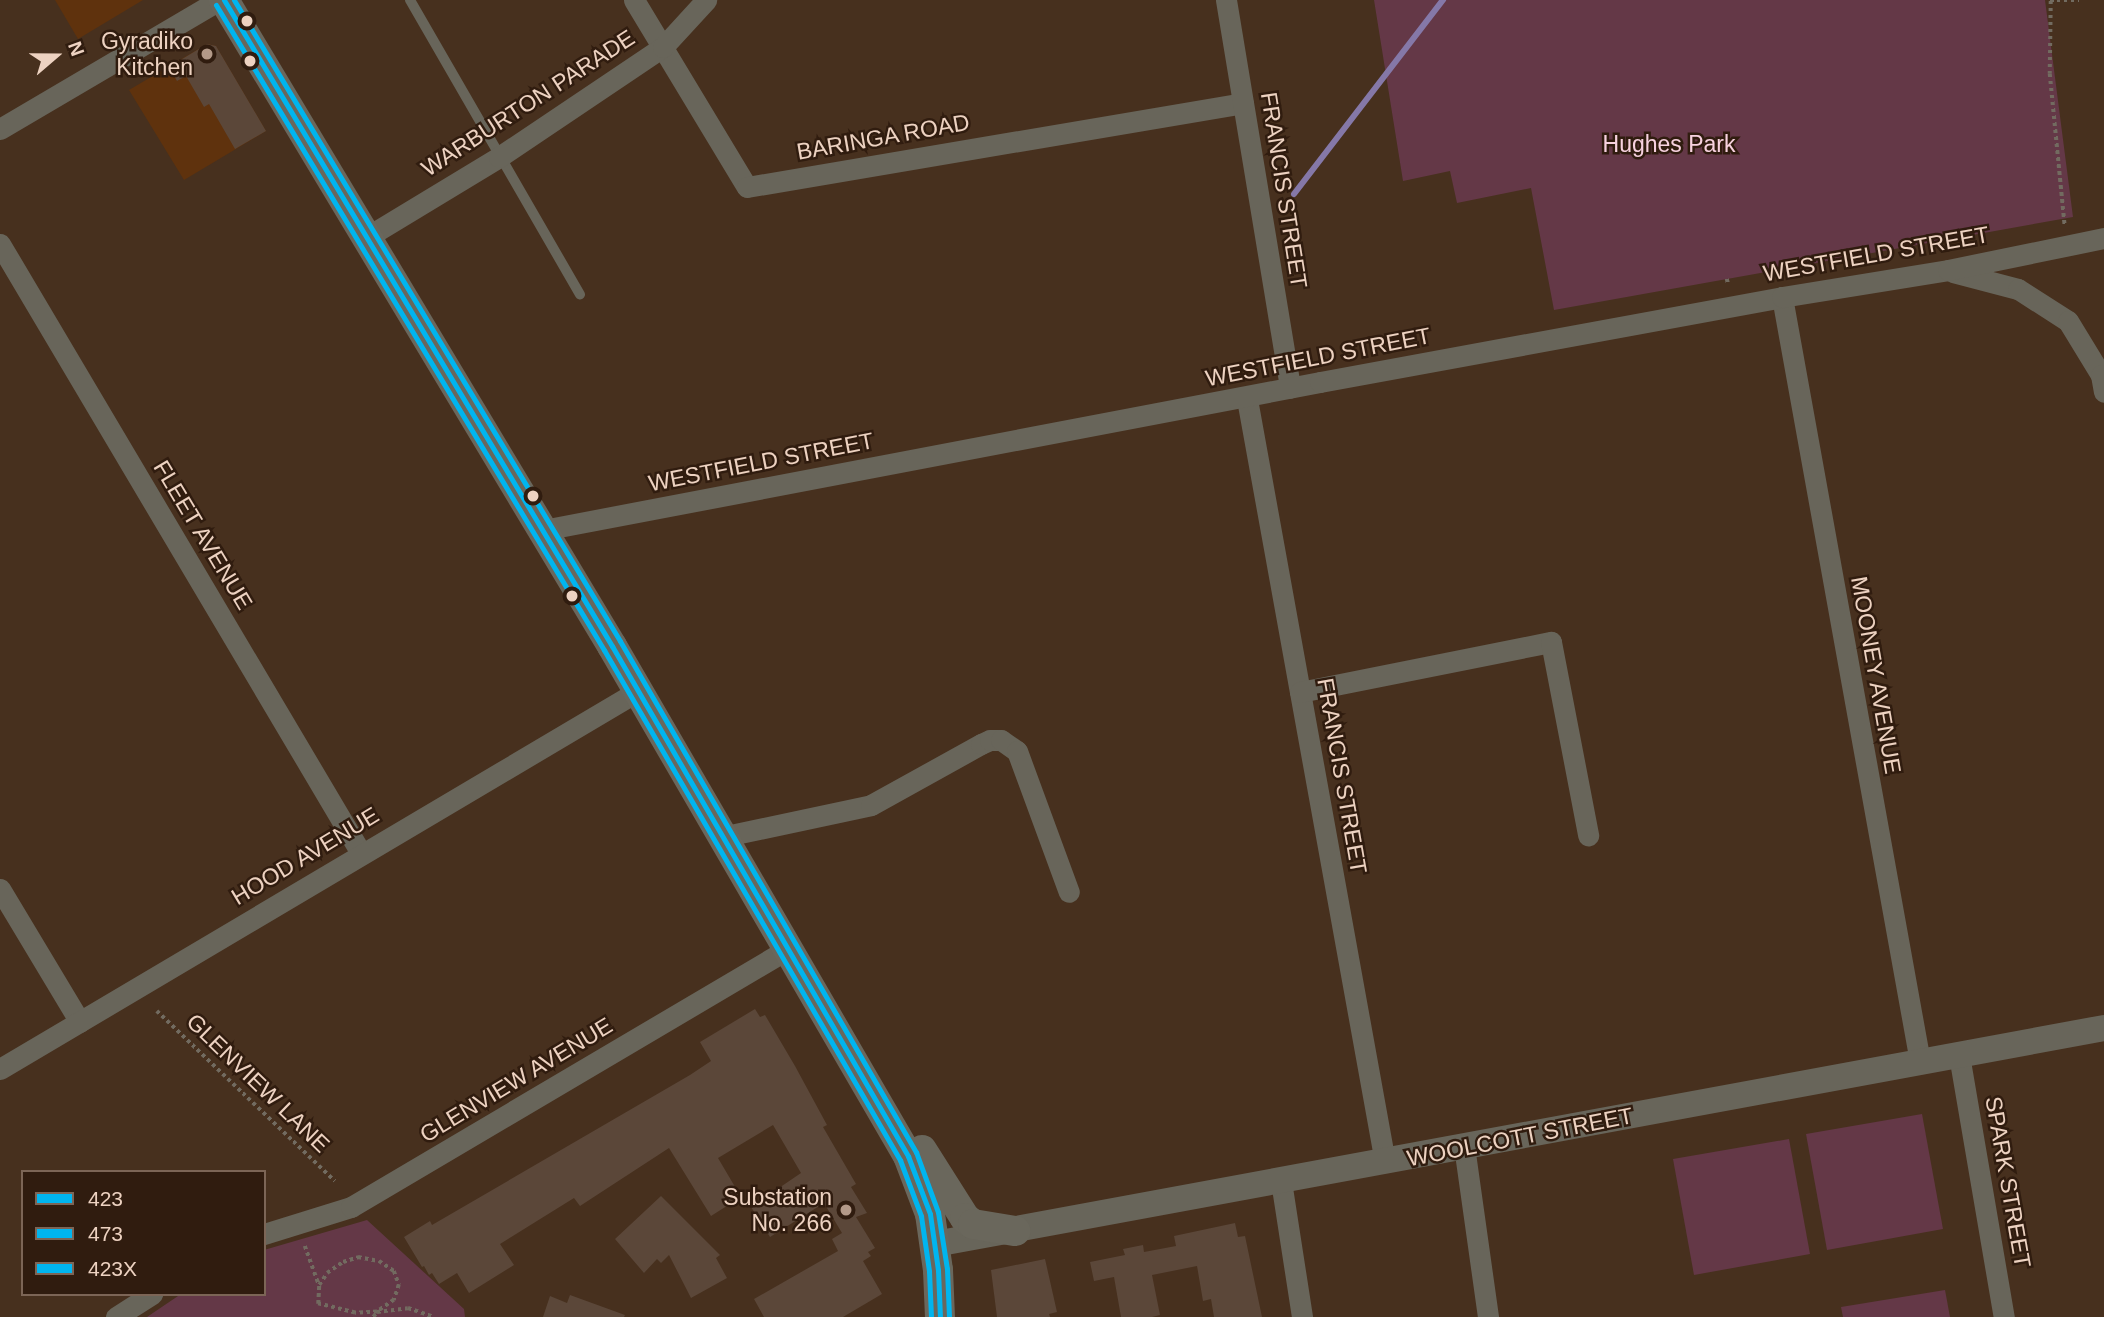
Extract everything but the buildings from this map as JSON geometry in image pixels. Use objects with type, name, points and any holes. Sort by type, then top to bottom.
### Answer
[{"type":"main road","points":[[221,0],[543,530],[786,950],[869,1087],[915,1172],[930,1214],[940,1317]]},
{"type":"main road","points":[[869,1087],[892,1101],[965,1218],[973,1224],[1015,1230]]},
{"type":"street","points":[[0,129],[221,0]]},
{"type":"street","name":"BARINGA ROAD","points":[[634,0],[747,187],[1243,103]]},
{"type":"street","name":"WARBURTON PARADE","points":[[367,237],[499,157],[663,47],[706,0]]},
{"type":"street","name":"FRANCIS STREET","points":[[1226,0],[1290,388]]},
{"type":"street","name":"WESTFIELD STREET","points":[[543,530],[1247,399],[1290,388],[1782,297],[1948,270],[2104,238]]},
{"type":"street","name":"FLEET AVENUE","points":[[0,244],[361,853]]},
{"type":"street","points":[[1948,270],[2018,289],[2068,321],[2101,375],[2104,392]]},
{"type":"street","name":"MOONEY AVENUE","points":[[1782,297],[1920,1062]]},
{"type":"street","name":"FRANCIS STREET","points":[[1247,399],[1385,1162]]},
{"type":"street","points":[[1300,692],[1550,642],[1588,835]]},
{"type":"street","name":"HOOD AVENUE","points":[[0,1069],[638,691]]},
{"type":"street","points":[[721,837],[871,805],[990,740],[1001,740],[1017,751],[1069,892]]},
{"type":"street","points":[[0,889],[80,1022]]},
{"type":"street","name":"GLENVIEW AVENUE","points":[[266,1233],[351,1208],[786,950]]},
{"type":"street","name":"WOOLCOTT STREET","points":[[935,1244],[2104,1028]]},
{"type":"street","name":"SPARK STREET","points":[[1959,1055],[2004,1317]]},
{"type":"street","points":[[1464,1146],[1488,1317]]},
{"type":"street","points":[[1281,1181],[1302,1317]]},
{"type":"street","points":[[116,1317],[149,1296]]},
{"type":"lane","points":[[410,0],[580,295]]},
{"type":"path","points":[[2067,246],[2050,74],[2051,0],[2079,0]]},
{"type":"path","name":"GLENVIEW LANE","points":[[158,1011],[335,1181]]},
{"type":"path","points":[[305,1245],[319,1285],[318,1304],[355,1313],[408,1308],[434,1317]]},
{"type":"path","points":[[319,1285],[332,1268],[348,1259],[364,1257],[379,1261],[394,1271],[399,1285],[394,1300],[373,1317]]},
{"type":"shaded area","points":[[55,0],[143,0],[78,39]]},
{"type":"shaded area","points":[[207,44],[216,46],[266,131],[184,180],[129,90]]},
{"type":"green space","name":"Hughes Park","points":[[1374,0],[2045,0],[2073,217],[1554,310],[1531,188],[1457,203],[1450,171],[1403,181]]},
{"type":"green space","points":[[1922,1114],[1943,1229],[1827,1250],[1806,1134]]},
{"type":"green space","points":[[1789,1139],[1810,1254],[1694,1275],[1673,1159]]},
{"type":"green space","points":[[367,1220],[464,1309],[465,1317],[147,1317],[178,1296],[266,1296],[266,1249]]},
{"type":"green space","points":[[1945,1290],[1950,1317],[1843,1317],[1841,1307]]},
{"type":"waterway","points":[[1294,194],[1443,0]]},
{"type":"transit line","name":"423","points":[[224,0],[612,646],[908,1156],[930,1214],[938,1270],[940,1317]]},
{"type":"transit line","name":"423X","points":[[234,0],[620,641],[916,1152],[938,1212],[947,1269],[949,1317]]},
{"type":"transit line","name":"473","points":[[216,5],[604,650],[900,1160],[921,1216],[929,1271],[931,1317]]},
{"type":"place","name":"Gyradiko Kitchen","points":[[207,54]]},
{"type":"place","name":"Substation No. 266","points":[[846,1210]]}]
